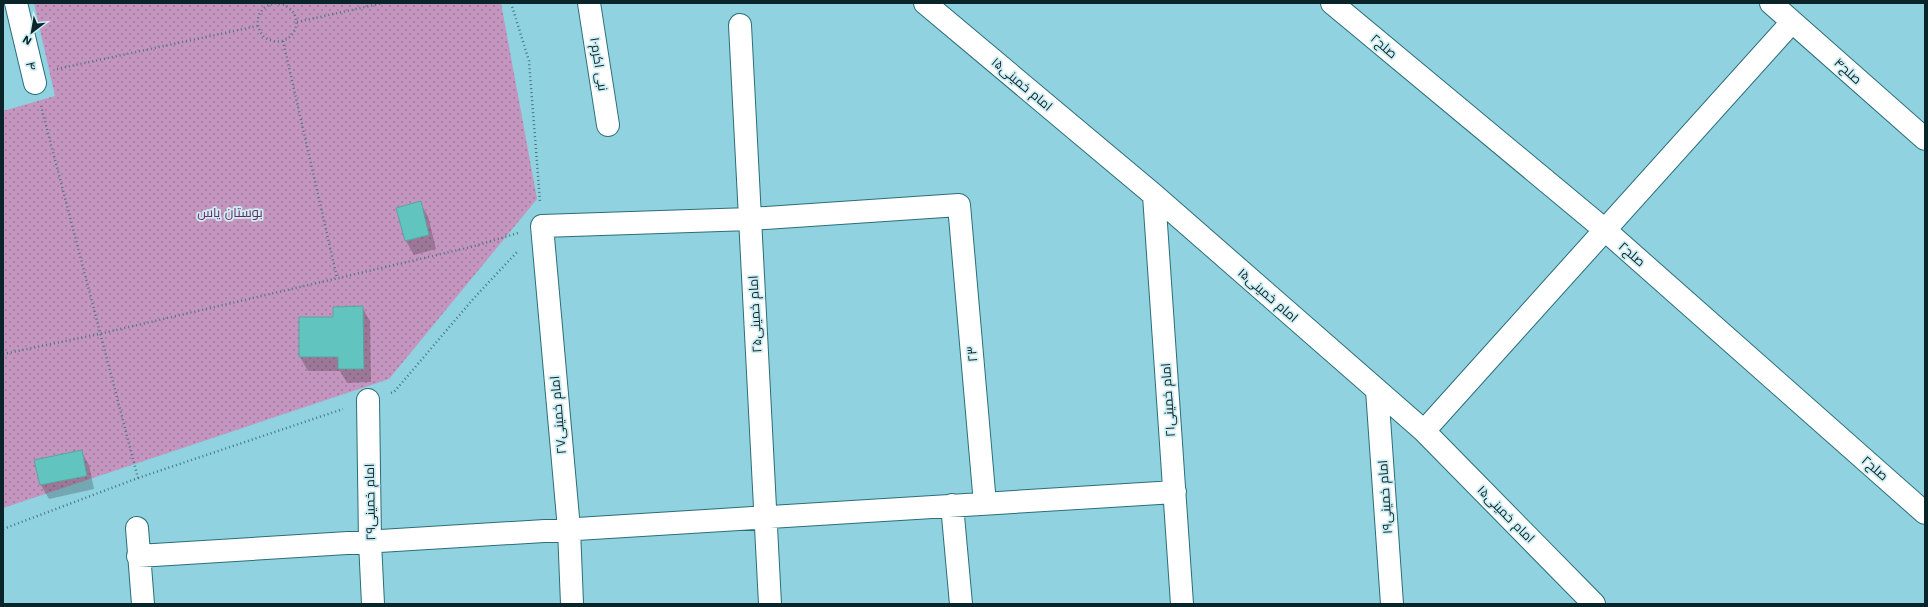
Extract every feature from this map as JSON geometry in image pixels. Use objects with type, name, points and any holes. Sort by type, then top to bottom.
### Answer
[{"type":"street","name":"۴","points":[[16,3],[34,79]]},
{"type":"street","name":"نبی اکرم۱۰","points":[[588,3],[608,125]]},
{"type":"street","name":"۱۵امام خمینی","points":[[925,3],[1154,195],[1424,431],[1594,604]]},
{"type":"street","name":"صلح۲","points":[[1332,3],[1605,230],[1925,513]]},
{"type":"street","name":"صلح۴","points":[[1771,3],[1925,140]]},
{"type":"street","points":[[1424,431],[1792,22]]},
{"type":"street","name":"امام خمینی۲۵","points":[[740,24],[770,604]]},
{"type":"street","name":"امام خمینی۲۱","points":[[1154,195],[1182,604]]},
{"type":"street","name":"۲۳","points":[[750,219],[958,205],[985,504]]},
{"type":"street","points":[[542,226],[750,219]]},
{"type":"street","name":"امام خمینی۲۷","points":[[542,226],[569,529],[572,604]]},
{"type":"street","name":"امام خمینی۱۹","points":[[1377,390],[1392,604]]},
{"type":"street","name":"امام خمینی۲۹","points":[[368,400],[370,542],[373,604]]},
{"type":"street","points":[[138,556],[1175,492]]},
{"type":"street","points":[[952,505],[961,604]]},
{"type":"street","points":[[137,528],[142,604]]},
{"type":"path","points":[[277,3],[288,7],[293,11],[297,22],[293,34],[283,41],[270,41],[264,37],[258,26],[260,12],[264,7],[277,3]]},
{"type":"path","points":[[297,22],[383,3]]},
{"type":"path","points":[[3,354],[99,334],[471,247],[542,226],[529,62],[511,3]]},
{"type":"path","points":[[3,529],[138,478],[99,334],[34,79],[258,26]]},
{"type":"path","points":[[283,41],[337,278]]},
{"type":"green space","name":"بوستان یاس","points":[[34,3],[501,3],[537,199],[389,379],[3,508],[3,111],[55,96]]},
{"type":"building","points":[[421,201],[429,235],[405,241],[396,208]]},
{"type":"building","points":[[363,306],[364,369],[338,369],[338,357],[299,357],[299,317],[333,317],[333,307]]},
{"type":"building","points":[[82,450],[87,476],[40,485],[34,460]]}]
